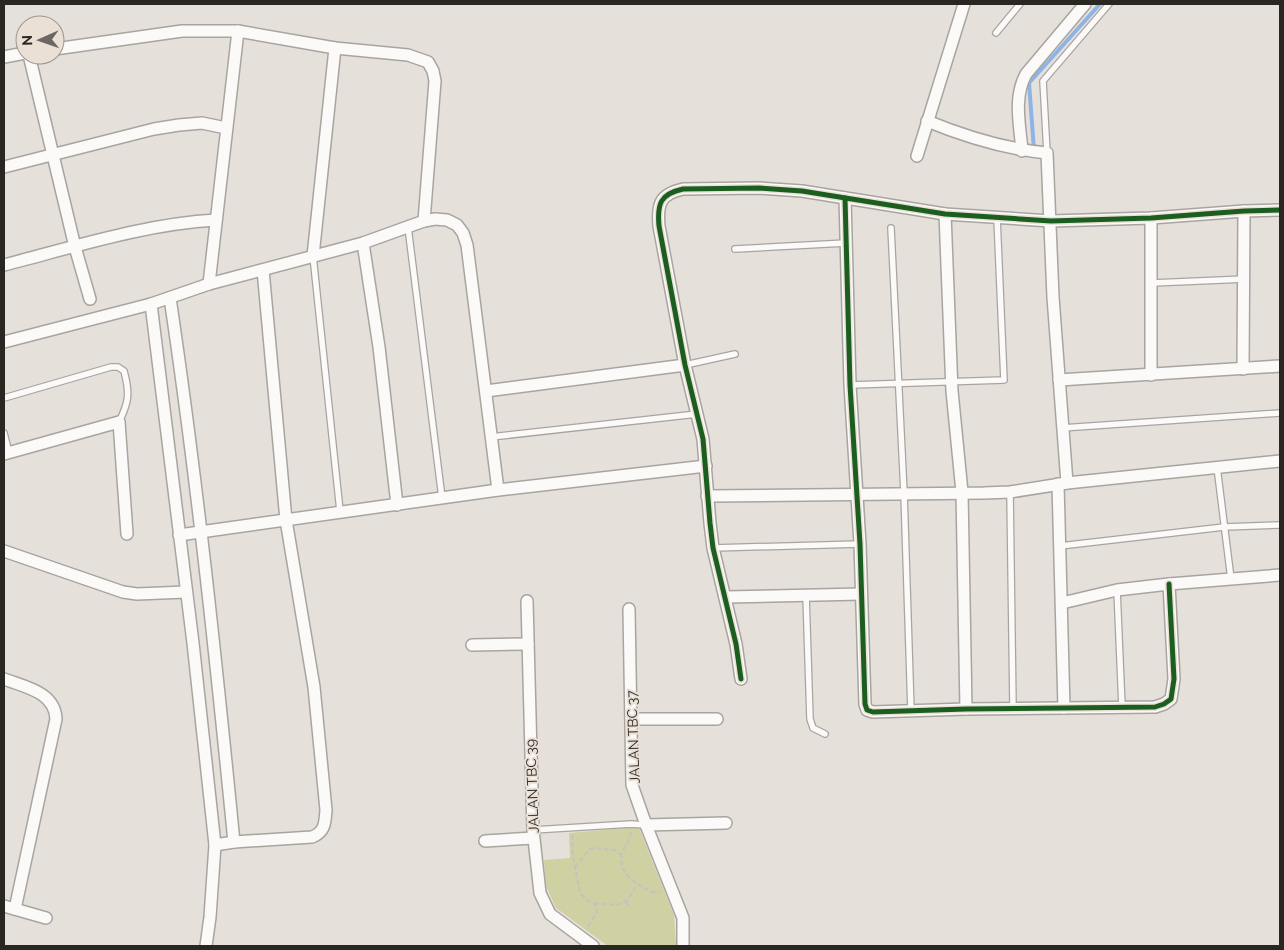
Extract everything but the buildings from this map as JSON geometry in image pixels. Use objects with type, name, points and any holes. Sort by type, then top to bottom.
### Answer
[{"type":"street","points":[[917,156],[964,4]]},
{"type":"street","points":[[1022,151],[1018,105],[1021,83],[1026,74],[1084,4]]},
{"type":"street","points":[[65,48],[182,31],[238,31],[335,48],[408,55],[428,62],[433,70],[435,81],[424,221]]},
{"type":"street","points":[[209,284],[238,31]]},
{"type":"street","points":[[313,256],[335,48]]},
{"type":"street","points":[[32,65],[90,299]]},
{"type":"street","points":[[927,121],[988,143],[1022,151],[1047,153],[1053,297],[1062,428],[1063,483],[1060,546],[1064,708]]},
{"type":"street","points":[[4,167],[154,129],[202,124],[226,128]]},
{"type":"street","points":[[741,679],[736,644],[713,548],[703,439],[685,365],[658,226],[660,205],[664,197],[673,191],[683,189],[759,188],[802,191],[945,214],[1051,221],[1151,218],[1280,210]]},
{"type":"street","points":[[845,198],[850,385],[860,544],[865,704],[867,710],[873,712],[1013,708],[1155,707],[1164,704],[1171,699],[1174,679],[1169,584]]},
{"type":"street","points":[[1243,369],[1244,211]]},
{"type":"street","points":[[945,214],[952,382],[962,492],[966,709]]},
{"type":"street","points":[[1151,218],[1151,375]]},
{"type":"street","points":[[4,342],[151,304],[209,284],[364,243],[424,221],[435,219],[447,220],[457,225],[463,233],[467,245],[498,490]]},
{"type":"street","points":[[4,264],[160,227],[189,221],[216,220]]},
{"type":"street","points":[[364,243],[379,347],[397,505]]},
{"type":"street","points":[[215,845],[319,834],[323,829],[326,810],[314,687],[286,520],[263,270]]},
{"type":"street","points":[[170,298],[184,398],[219,693],[234,842]]},
{"type":"street","points":[[151,304],[204,735],[215,845],[206,946]]},
{"type":"street","points":[[486,390],[685,365]]},
{"type":"street","points":[[1059,380],[1280,366]]},
{"type":"street","points":[[6,454],[119,422],[127,534]]},
{"type":"street","points":[[707,496],[962,492],[984,494],[1010,492],[1063,483],[1280,461]]},
{"type":"street","points":[[179,535],[498,490],[706,466]]},
{"type":"street","points":[[4,551],[123,592],[138,594],[186,592]]},
{"type":"street","points":[[1062,603],[1117,590],[1280,575]]},
{"type":"street","points":[[725,597],[861,594]]},
{"type":"street","name":"JALAN TBC 39","points":[[527,602],[533,834],[540,892],[550,914],[593,946]]},
{"type":"street","name":"JALAN TBC 37","points":[[629,609],[632,785],[683,918],[683,946]]},
{"type":"street","points":[[472,644],[528,644]]},
{"type":"street","points":[[4,679],[45,696],[56,709],[9,907],[46,918]]},
{"type":"street","points":[[632,719],[717,719]]},
{"type":"street","points":[[646,825],[726,823]]},
{"type":"street","points":[[485,841],[533,834]]},
{"type":"lane","points":[[996,33],[1020,4]]},
{"type":"lane","points":[[1047,153],[1043,81],[1109,4]]},
{"type":"lane","points":[[850,385],[899,385],[1004,380],[997,218]]},
{"type":"lane","points":[[408,227],[442,498]]},
{"type":"lane","points":[[891,228],[904,493],[911,711]]},
{"type":"lane","points":[[734,249],[846,243]]},
{"type":"lane","points":[[313,256],[340,512]]},
{"type":"lane","points":[[1152,283],[1245,279]]},
{"type":"lane","points":[[685,365],[734,354]]},
{"type":"lane","points":[[4,398],[111,367],[118,367],[124,371],[128,396],[127,407],[119,422]]},
{"type":"lane","points":[[1062,428],[1280,413]]},
{"type":"lane","points":[[491,437],[697,414]]},
{"type":"lane","points":[[4,433],[6,454]]},
{"type":"lane","points":[[1217,467],[1231,579]]},
{"type":"lane","points":[[1010,492],[1013,708]]},
{"type":"lane","points":[[1060,546],[1224,527],[1280,524]]},
{"type":"lane","points":[[713,548],[860,544]]},
{"type":"lane","points":[[1117,590],[1122,707]]},
{"type":"lane","points":[[806,595],[810,719],[813,728],[825,734]]},
{"type":"lane","points":[[533,834],[571,828],[631,824],[646,825]]},
{"type":"path","points":[[621,855],[630,835],[631,824]]},
{"type":"path","points":[[571,828],[572,857],[581,894],[594,903],[597,909],[596,915],[581,937]]},
{"type":"path","points":[[575,867],[590,849],[615,850],[621,855],[625,872],[637,884],[654,893],[671,888]]},
{"type":"path","points":[[594,903],[619,905],[626,902],[637,884]]},
{"type":"path","points":[[626,902],[630,909]]},
{"type":"green space","points":[[637,827],[674,915],[676,946],[608,946],[556,908],[546,886],[544,860],[570,858],[569,833]]},
{"type":"waterway","points":[[1034,150],[1029,83],[1100,4]]},
{"type":"cycle path","points":[[741,679],[736,644],[713,548],[703,439],[685,365],[659,226],[660,206],[665,197],[683,189],[759,188],[802,191],[945,214],[1051,221],[1151,218],[1280,210]]},
{"type":"cycle path","points":[[845,198],[850,385],[860,544],[865,704],[867,710],[873,712],[1155,707],[1164,704],[1171,699],[1174,679],[1169,584]]}]
